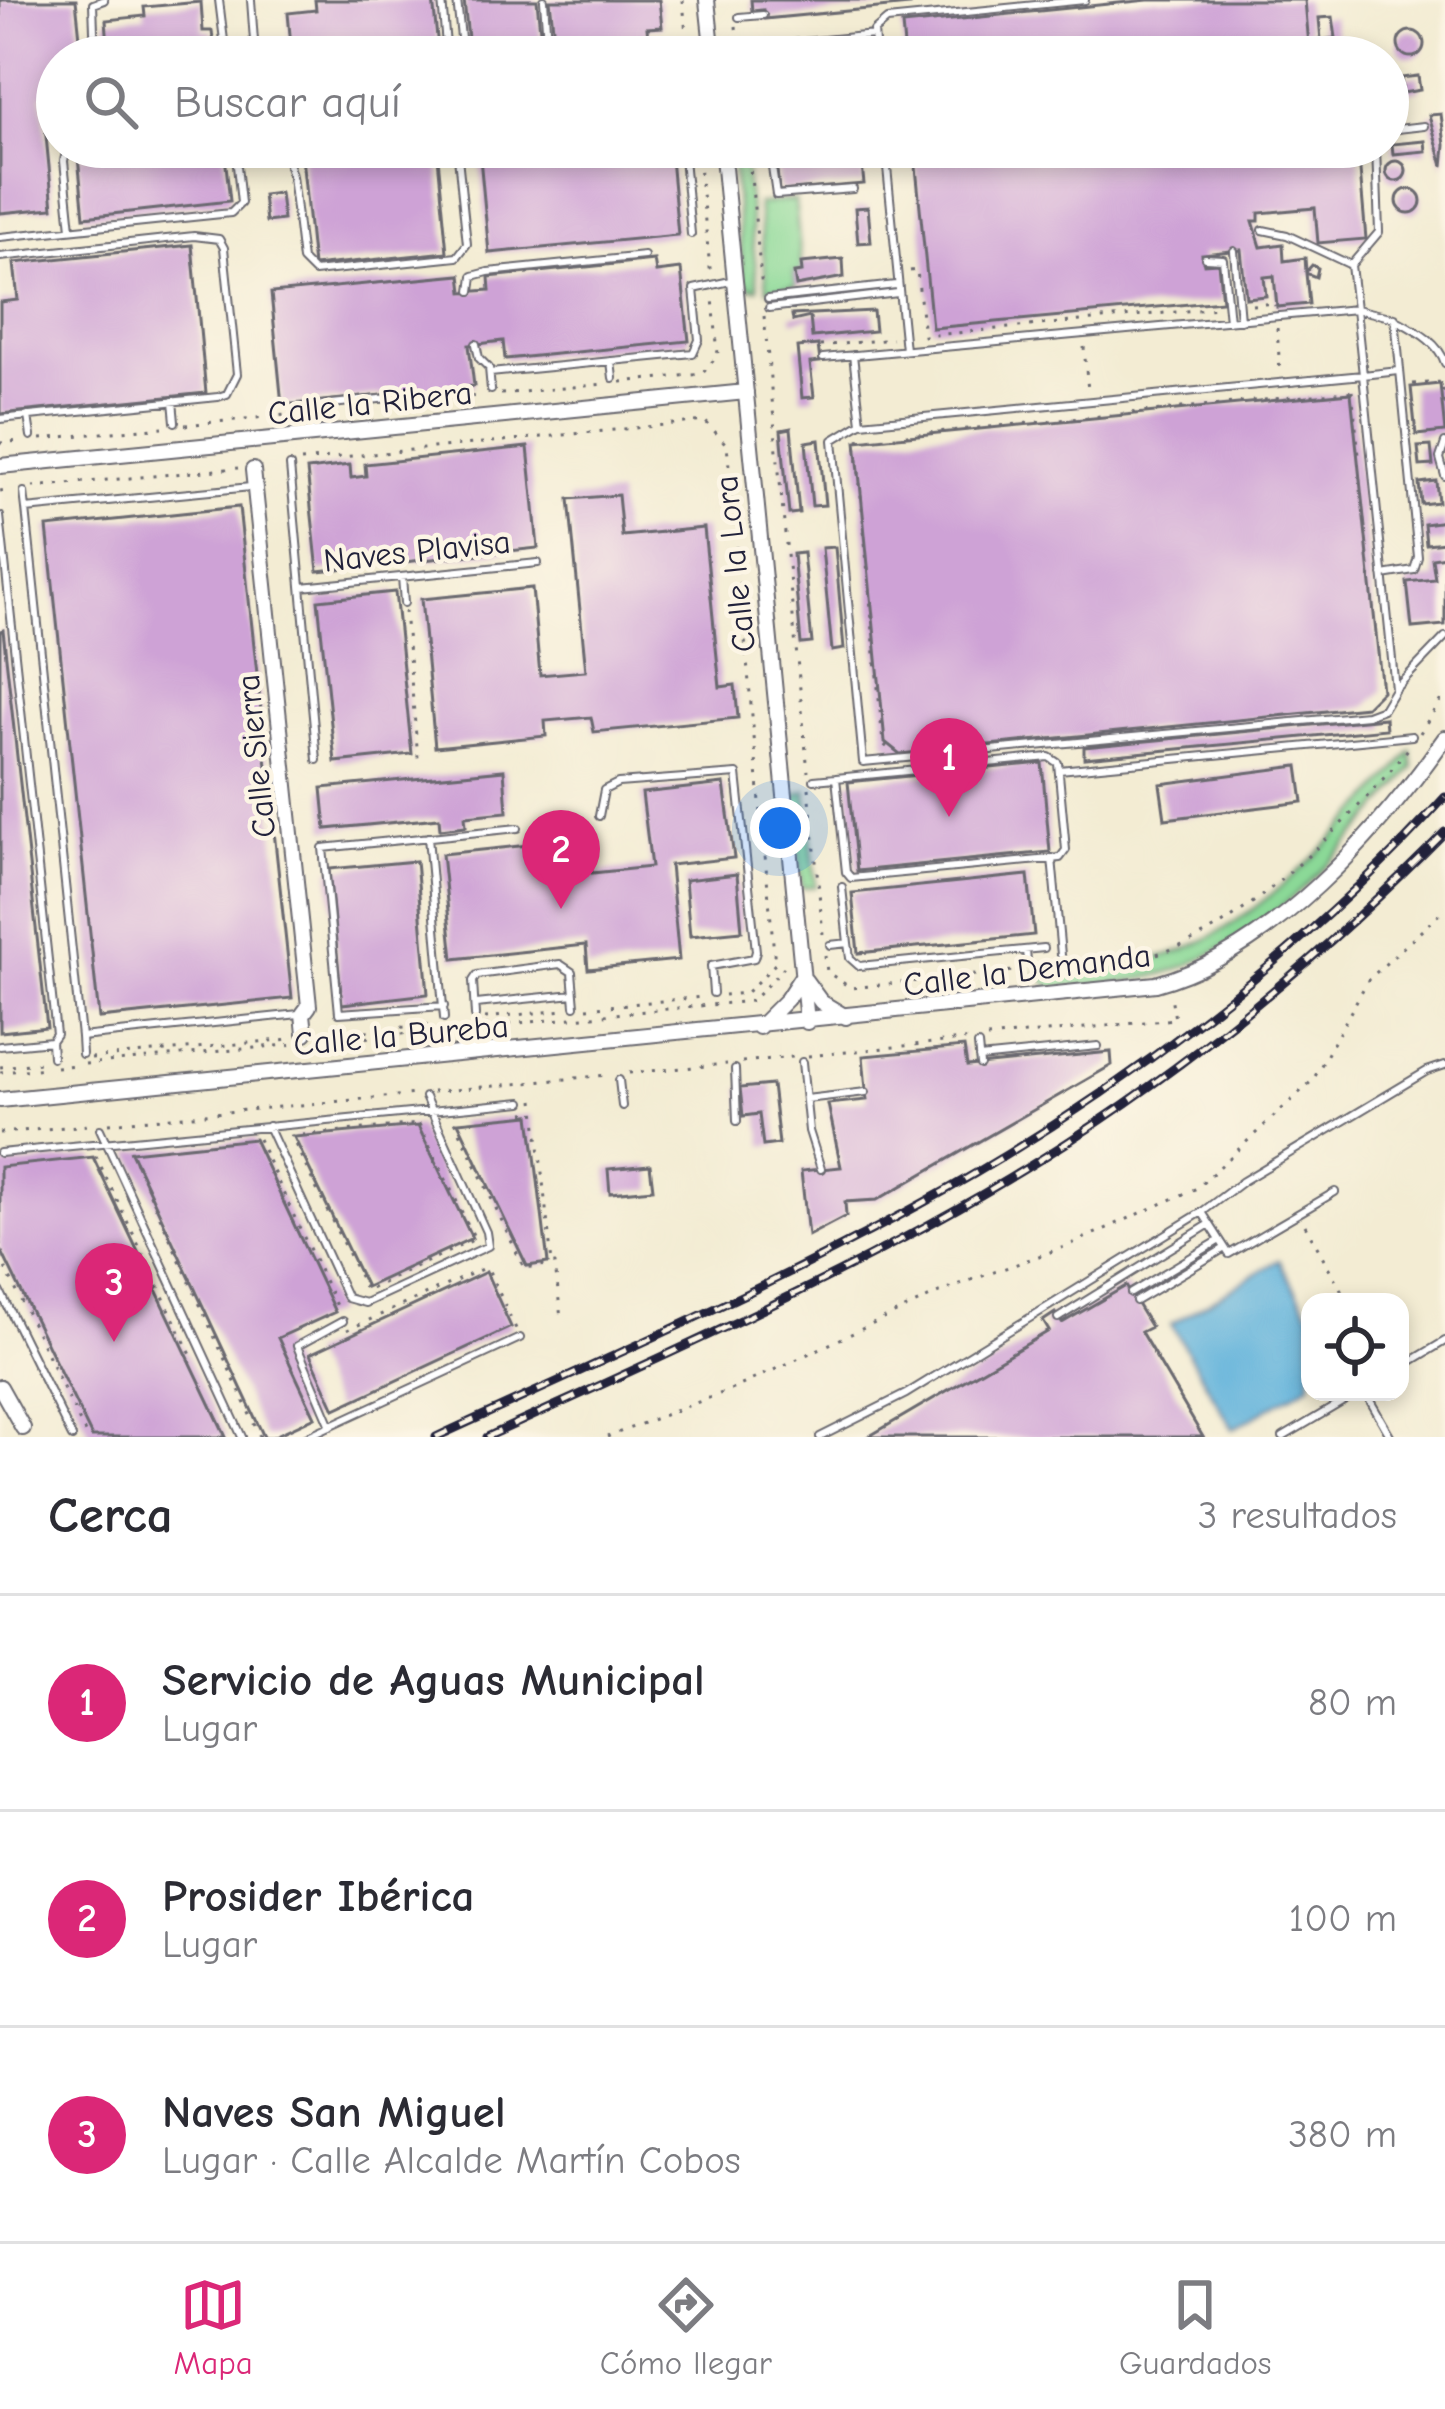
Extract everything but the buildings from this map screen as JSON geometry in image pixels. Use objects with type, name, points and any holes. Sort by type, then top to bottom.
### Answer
[{"type":"street","points":[[707,0],[711,36]]},
{"type":"street","name":"Calle la Lora","points":[[724,168],[807,1022]]},
{"type":"street","name":"Calle la Ribera","points":[[0,466],[746,392]]},
{"type":"street","name":"Calle Sierra","points":[[254,474],[309,1006],[303,1014],[305,1033]]},
{"type":"street","name":"Calle la Demanda","points":[[807,1022],[1132,989],[1198,969],[1274,920],[1323,879],[1391,809],[1445,738]]},
{"type":"street","points":[[758,1027],[802,976],[821,1002],[849,1018]]},
{"type":"street","name":"Calle la Bureba","points":[[0,1100],[807,1022]]},
{"type":"street","points":[[0,1387],[25,1432]]},
{"type":"lane","points":[[93,36],[91,11],[104,0]]},
{"type":"lane","points":[[219,0],[223,36]]},
{"type":"lane","points":[[251,0],[254,36]]},
{"type":"lane","points":[[442,0],[446,36]]},
{"type":"lane","points":[[457,0],[461,36]]},
{"type":"lane","points":[[544,0],[547,36]]},
{"type":"lane","points":[[864,36],[874,35],[887,20],[1085,0]]},
{"type":"lane","points":[[737,17],[763,15]]},
{"type":"lane","points":[[1409,127],[1424,125]]},
{"type":"lane","points":[[65,168],[71,229]]},
{"type":"lane","points":[[0,237],[231,213],[241,202],[237,168]]},
{"type":"lane","points":[[290,168],[302,260],[314,272],[457,257],[467,244],[459,168]]},
{"type":"lane","points":[[684,168],[692,234]]},
{"type":"lane","points":[[772,168],[776,195],[853,189]]},
{"type":"lane","points":[[887,168],[904,350]]},
{"type":"lane","points":[[1377,168],[1379,232],[1351,265],[1395,689]]},
{"type":"lane","points":[[686,184],[697,183]]},
{"type":"lane","points":[[1263,230],[1287,235],[1351,265]]},
{"type":"lane","points":[[0,257],[194,236],[219,239],[224,248],[236,374],[227,394],[0,419]]},
{"type":"lane","points":[[1234,251],[1240,320]]},
{"type":"lane","points":[[471,291],[471,278],[476,274],[644,256]]},
{"type":"lane","points":[[1205,258],[1223,259],[1229,321]]},
{"type":"lane","points":[[490,373],[693,353],[699,340],[694,289],[735,280]]},
{"type":"lane","points":[[766,304],[898,289]]},
{"type":"lane","points":[[823,358],[1356,309],[1394,318],[1423,335],[1445,363]]},
{"type":"lane","points":[[1383,574],[1414,570],[1418,557],[1394,318]]},
{"type":"lane","points":[[476,344],[490,373],[491,390]]},
{"type":"lane","points":[[853,355],[860,423]]},
{"type":"lane","points":[[611,361],[613,378]]},
{"type":"lane","points":[[1399,370],[860,423],[832,440],[863,762],[1367,715],[1383,710],[1395,689],[1445,638]]},
{"type":"lane","points":[[315,409],[379,399],[426,398]]},
{"type":"lane","points":[[173,401],[175,422]]},
{"type":"lane","points":[[28,416],[31,436]]},
{"type":"lane","points":[[1445,443],[1440,458],[1445,476]]},
{"type":"lane","name":"Naves Plavisa","points":[[289,465],[317,760]]},
{"type":"lane","points":[[26,509],[254,474]]},
{"type":"lane","points":[[23,492],[82,1054]]},
{"type":"lane","points":[[0,515],[56,1034],[51,1041],[52,1058]]},
{"type":"lane","name":"Naves Plavisa","points":[[301,587],[538,563]]},
{"type":"lane","points":[[402,577],[404,603]]},
{"type":"lane","points":[[1059,770],[1412,736]]},
{"type":"lane","points":[[814,780],[1049,757],[1059,770],[1066,850],[1052,859],[851,878],[845,872],[836,778]]},
{"type":"lane","points":[[599,816],[604,790],[618,783],[736,773],[756,950],[748,962],[711,966],[713,993]]},
{"type":"lane","points":[[444,1006],[346,1016],[337,1010],[323,848],[518,828]]},
{"type":"lane","points":[[428,837],[445,1018]]},
{"type":"lane","points":[[1052,859],[1061,955]]},
{"type":"lane","points":[[842,887],[850,958],[859,966],[1044,948]]},
{"type":"lane","points":[[830,945],[848,943]]},
{"type":"lane","points":[[1026,950],[1027,962]]},
{"type":"lane","points":[[476,1016],[472,981],[484,971],[560,964],[572,972],[575,1006]]},
{"type":"lane","points":[[475,1004],[574,994]]},
{"type":"lane","points":[[376,1012],[377,1025]]},
{"type":"lane","points":[[81,1037],[303,1014]]},
{"type":"lane","points":[[0,1046],[51,1041]]},
{"type":"lane","points":[[978,1045],[980,1062],[1098,1046]]},
{"type":"lane","points":[[802,1062],[809,1130],[820,1169]]},
{"type":"lane","points":[[820,1437],[906,1394],[1202,1212],[1243,1181],[1426,1071],[1445,1065]]},
{"type":"lane","points":[[735,1069],[737,1121]]},
{"type":"lane","points":[[619,1080],[622,1106]]},
{"type":"lane","points":[[806,1099],[866,1092]]},
{"type":"lane","points":[[268,1126],[347,1298],[365,1304],[488,1246],[486,1232],[424,1095]]},
{"type":"lane","points":[[0,1153],[522,1102]]},
{"type":"lane","points":[[100,1129],[242,1437]]},
{"type":"lane","points":[[1202,1212],[1229,1254],[1335,1192]]},
{"type":"lane","points":[[1058,1318],[1210,1224]]},
{"type":"lane","points":[[1133,1297],[1223,1244]]},
{"type":"lane","points":[[0,1291],[72,1437]]},
{"type":"lane","points":[[331,1426],[297,1346],[343,1321]]},
{"type":"lane","points":[[306,1437],[520,1338]]},
{"type":"lane","points":[[1409,1363],[1445,1341]]},
{"type":"lane","points":[[1283,1437],[1346,1401]]},
{"type":"lane","points":[[1368,1401],[1391,1437]]},
{"type":"path","points":[[683,0],[686,36]]},
{"type":"path","points":[[737,17],[738,36]]},
{"type":"path","points":[[700,168],[718,355]]},
{"type":"path","points":[[750,168],[827,971],[851,988],[1131,959],[1192,941],[1254,898],[1340,826],[1407,750],[1445,693]]},
{"type":"path","points":[[896,273],[917,270],[924,336],[1228,307]]},
{"type":"path","points":[[1239,306],[1274,303],[1283,398]]},
{"type":"path","points":[[1082,321],[1091,417]]},
{"type":"path","points":[[820,346],[903,338]]},
{"type":"path","points":[[1401,386],[1441,381],[1445,404]]},
{"type":"path","points":[[899,756],[883,744],[855,442],[1364,390]]},
{"type":"path","points":[[1352,391],[1360,460]]},
{"type":"path","points":[[0,1069],[746,993],[775,964],[729,461],[727,446],[705,421],[289,465]]},
{"type":"path","points":[[0,490],[254,474]]},
{"type":"path","points":[[404,603],[418,758]]},
{"type":"path","points":[[607,1437],[735,1388],[952,1287],[1067,1246],[1196,1188],[1313,1081],[1368,980],[1445,909]]},
{"type":"path","points":[[0,1069],[752,1001],[784,967]]},
{"type":"path","points":[[1169,990],[1175,1019]]},
{"type":"path","points":[[0,1133],[424,1095]]},
{"type":"path","points":[[534,1100],[561,1318]]},
{"type":"path","points":[[516,1114],[535,1112]]},
{"type":"path","points":[[458,1120],[524,1268],[552,1264]]},
{"type":"path","points":[[419,1124],[475,1237],[366,1291],[291,1136],[419,1124]]},
{"type":"path","points":[[253,1138],[259,1141],[348,1332],[486,1269],[520,1338]]},
{"type":"path","points":[[130,1150],[260,1437]]},
{"type":"path","points":[[92,1154],[199,1372]]},
{"type":"path","points":[[1304,1224],[1343,1293]]},
{"type":"path","points":[[0,1257],[87,1437]]},
{"type":"green space","points":[[733,168],[745,168],[758,288],[744,280]]},
{"type":"green space","points":[[795,200],[802,272],[794,273],[796,286],[767,289],[758,204]]},
{"type":"green space","points":[[1411,751],[1413,768],[1363,827],[1305,886],[1241,936],[1207,956],[1143,979],[1052,989],[1037,973],[1148,960],[1212,936],[1307,864]]},
{"type":"green space","points":[[806,791],[816,886],[802,888],[794,803]]},
{"type":"water","points":[[1279,1260],[1301,1298],[1301,1389],[1233,1429],[1171,1324]]},
{"type":"railway","points":[[436,1437],[802,1266],[921,1204],[1062,1120],[1266,968],[1330,913],[1445,797]]},
{"type":"railway","points":[[487,1437],[838,1272],[1041,1159],[1149,1087],[1252,1008],[1445,832]]},
{"type":"place","name":"Servicio de Aguas Municipal","points":[[949,817]]},
{"type":"place","name":"Prosider Ibérica","points":[[561,909]]},
{"type":"place","name":"Naves San Miguel","points":[[114,1342]]}]
